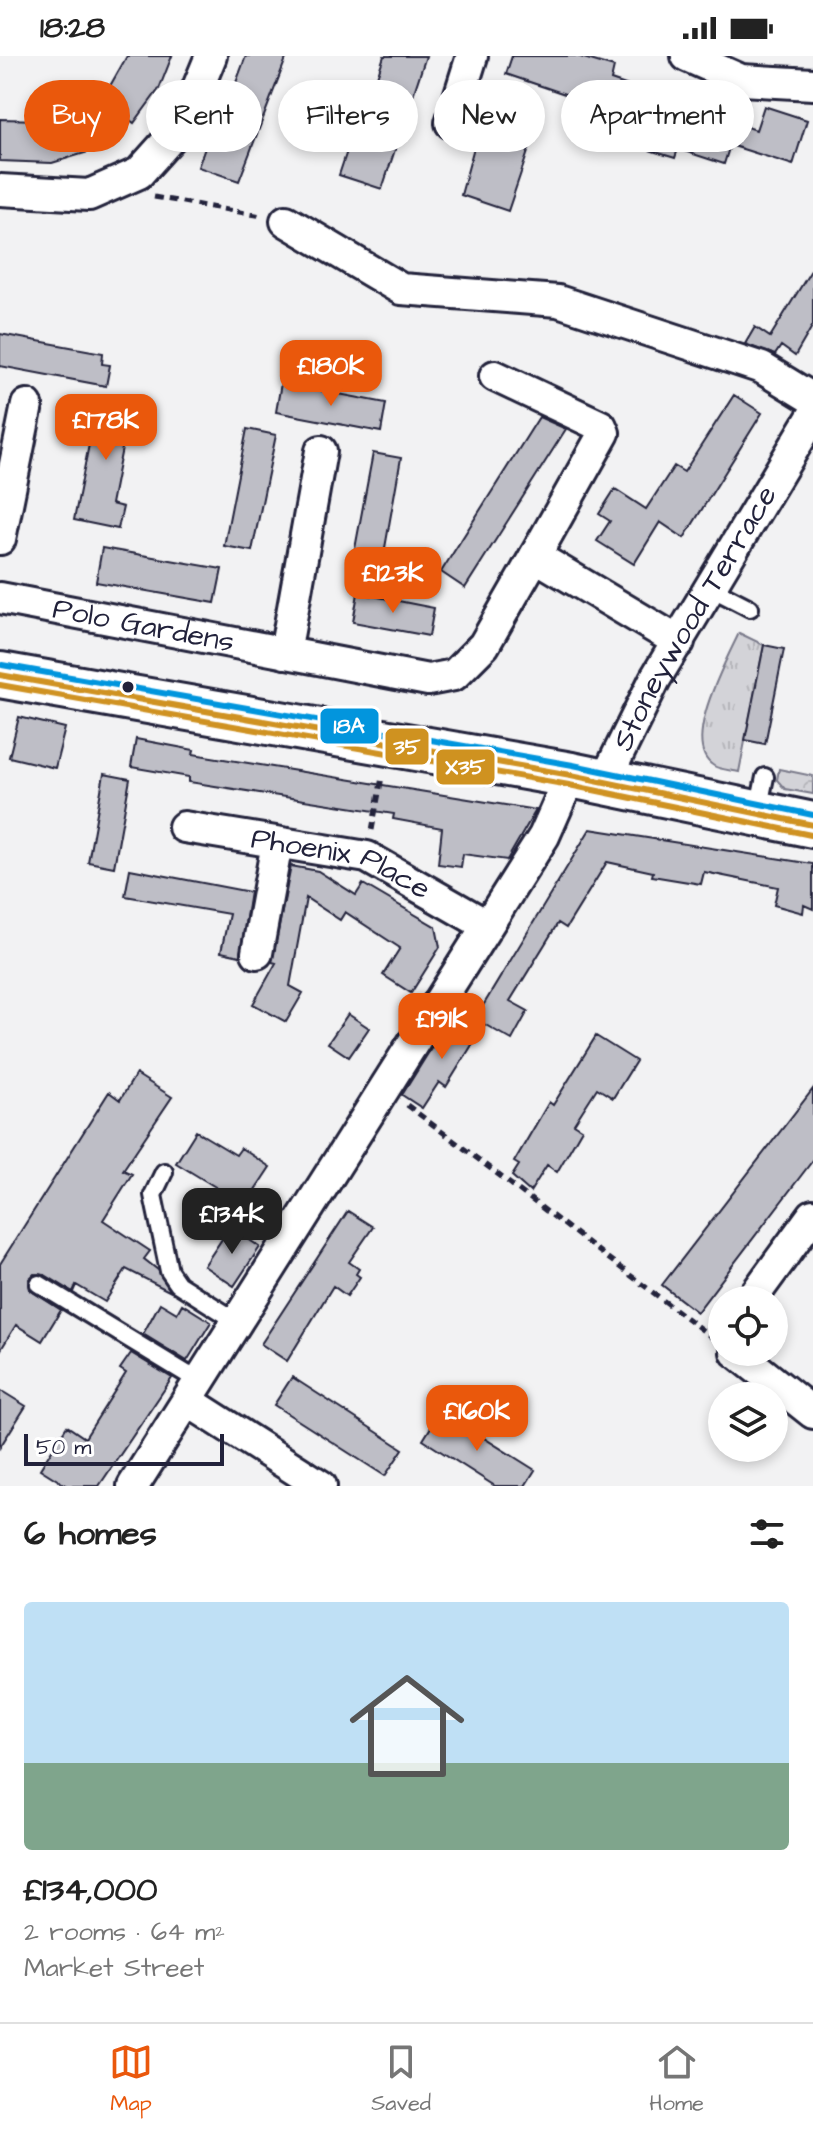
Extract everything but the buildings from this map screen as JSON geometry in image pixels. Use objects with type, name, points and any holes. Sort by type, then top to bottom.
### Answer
[{"type":"main road","points":[[0,675],[588,778],[762,795],[813,825]]},
{"type":"street","points":[[0,190],[89,195],[139,173],[183,124],[211,56]]},
{"type":"street","points":[[464,80],[472,56]]},
{"type":"street","points":[[687,56],[741,80],[813,84]]},
{"type":"street","points":[[286,221],[401,289],[558,301],[762,368],[813,399]]},
{"type":"street","name":"Polo Gardens","points":[[0,598],[428,680],[454,675],[484,645],[604,433],[601,426],[495,376]]},
{"type":"street","points":[[0,539],[27,405]]},
{"type":"street","name":"Stoneywood Terrace","points":[[133,1486],[486,925],[679,642],[813,416]]},
{"type":"street","points":[[285,653],[321,451]]},
{"type":"street","points":[[535,556],[679,642]]},
{"type":"street","name":"Phoenix Place","points":[[184,827],[367,857],[486,925]]},
{"type":"street","points":[[257,953],[277,843]]},
{"type":"street","points":[[761,1286],[813,1215]]},
{"type":"street","points":[[754,1366],[813,1413]]},
{"type":"street","points":[[194,1392],[321,1486]]},
{"type":"lane","points":[[711,588],[750,608]]},
{"type":"lane","points":[[164,1172],[153,1195],[169,1271],[178,1284],[238,1322]]},
{"type":"lane","points":[[39,1284],[194,1392]]},
{"type":"path","points":[[100,190],[286,221]]},
{"type":"path","points":[[367,857],[388,745]]},
{"type":"path","points":[[382,1090],[708,1334]]},
{"type":"green space","points":[[739,633],[764,645],[739,772],[714,766],[704,756],[701,741],[708,702]]},
{"type":"green space","points":[[779,769],[813,776],[813,794],[785,789],[777,780]]},
{"type":"transit line","name":"18A","points":[[2,665],[573,765],[813,815]]},
{"type":"transit line","name":"35","points":[[0,675],[571,775],[813,825]]},
{"type":"transit line","name":"X35","points":[[0,685],[569,785],[811,835]]}]
